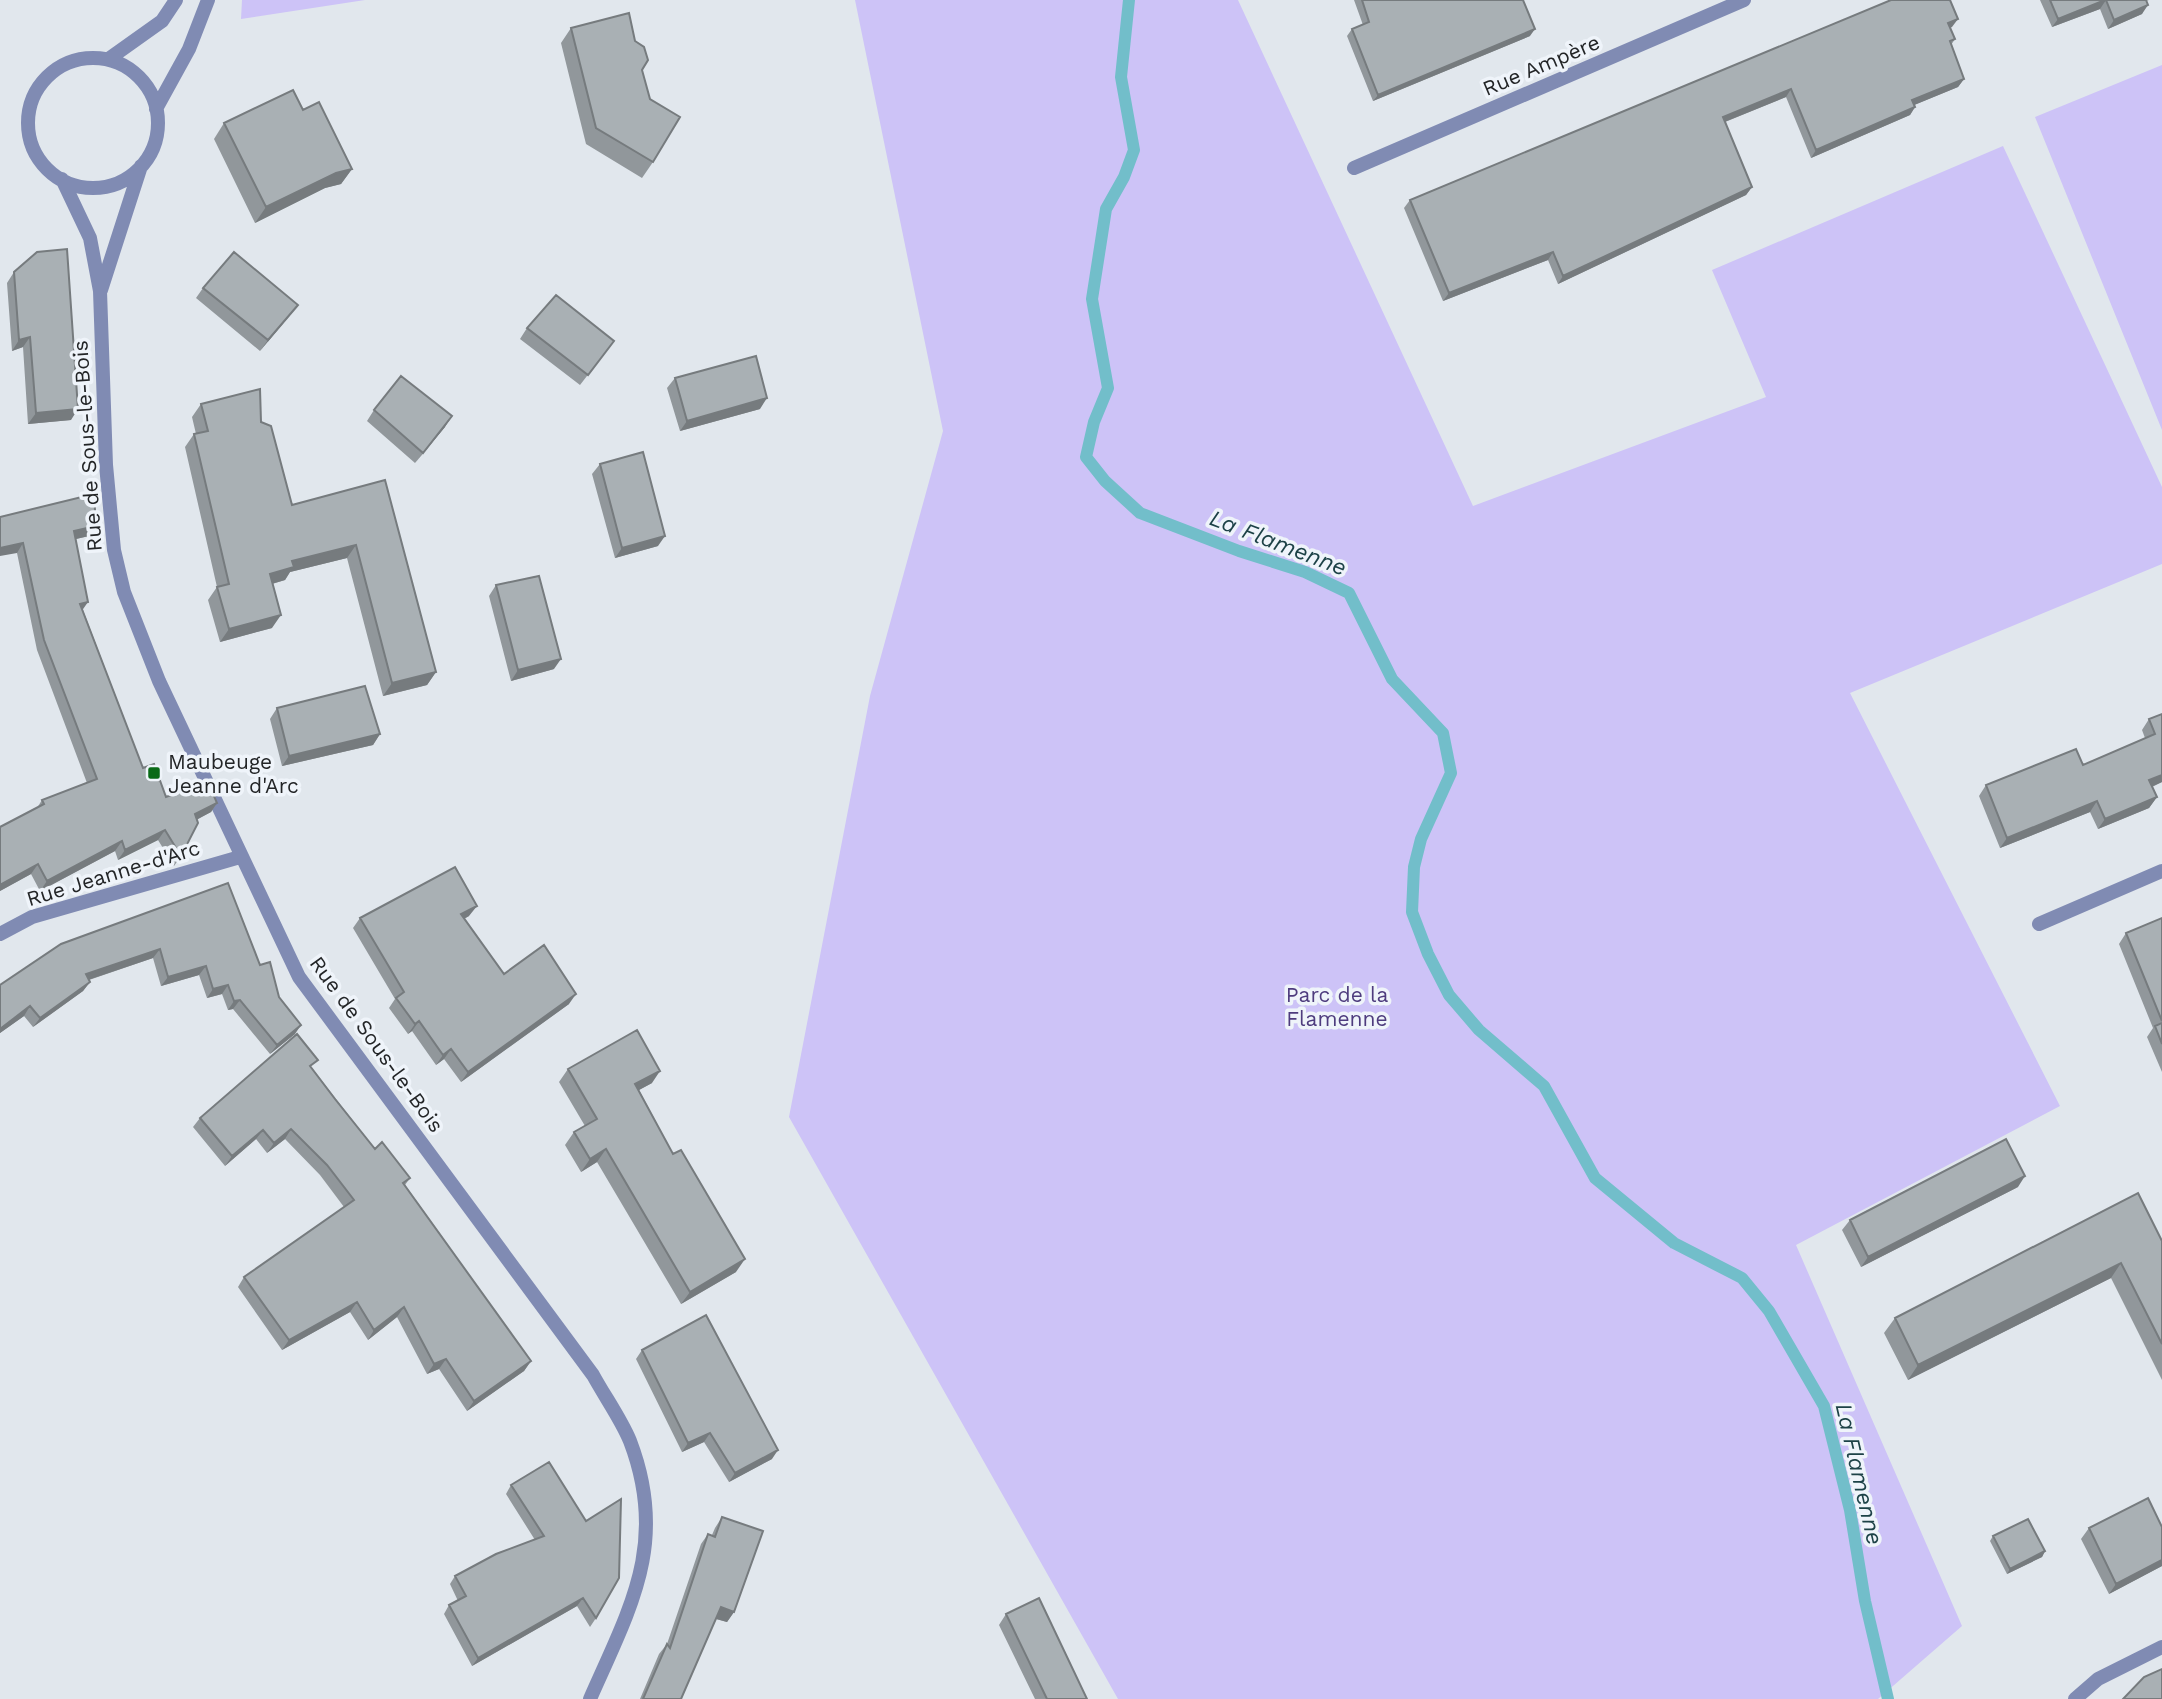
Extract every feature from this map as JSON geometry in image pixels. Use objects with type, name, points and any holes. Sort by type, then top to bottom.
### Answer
[{"type":"street","points":[[110,58],[162,21],[176,0]]},
{"type":"street","points":[[156,109],[189,49],[208,0]]},
{"type":"street","name":"Rue Ampère","points":[[1354,168],[1744,0]]},
{"type":"street","points":[[81,58],[110,58],[136,75],[150,91],[156,109],[155,139],[141,166],[124,181],[108,187],[89,188],[49,172],[30,139],[27,118],[32,98],[44,79],[60,66],[81,58]]},
{"type":"street","name":"Rue de Sous-le-Bois","points":[[100,291],[141,166]]},
{"type":"street","name":"Rue de Sous-le-Bois","points":[[62,179],[90,238],[100,291],[106,465],[114,550],[124,592],[159,681],[299,977],[593,1375],[630,1441],[648,1528],[642,1573],[590,1699]]},
{"type":"street","name":"Rue Jeanne-d'Arc","points":[[0,934],[32,917],[240,857]]},
{"type":"street","points":[[2039,924],[2162,871]]},
{"type":"street","points":[[2076,1699],[2098,1679],[2162,1647]]},
{"type":"green space","points":[[242,0],[365,0],[241,19]]},
{"type":"green space","name":"Parc de la Flamenne","points":[[855,0],[1238,0],[1473,506],[1766,397],[1712,270],[2003,146],[2162,487],[2162,564],[1850,693],[2060,1106],[1796,1245],[1962,1626],[1878,1699],[1118,1699],[789,1117],[870,696],[943,431]]},
{"type":"green space","points":[[2162,65],[2162,430],[2035,117]]},
{"type":"building","points":[[1362,0],[1523,0],[1535,29],[1378,95],[1352,29],[1369,22]]},
{"type":"building","points":[[1891,0],[1950,0],[1958,19],[1948,23],[1955,39],[1950,41],[1964,79],[1912,100],[1915,107],[1816,150],[1791,89],[1723,117],[1752,187],[1563,276],[1553,252],[1449,293],[1410,200]]},
{"type":"building","points":[[2050,0],[2105,0],[2058,19]]},
{"type":"building","points":[[2106,0],[2146,0],[2148,5],[2114,20]]},
{"type":"building","points":[[629,13],[635,41],[644,47],[648,60],[642,70],[650,99],[680,117],[653,162],[596,128],[571,28]]},
{"type":"building","points":[[293,90],[303,110],[319,102],[352,169],[336,173],[266,207],[224,123]]},
{"type":"building","points":[[67,249],[78,409],[36,413],[30,337],[19,340],[14,272],[37,252]]},
{"type":"building","points":[[234,252],[298,305],[268,340],[203,288]]},
{"type":"building","points":[[556,295],[614,341],[588,375],[527,328]]},
{"type":"building","points":[[756,356],[767,398],[687,421],[675,378]]},
{"type":"building","points":[[401,376],[452,416],[423,453],[374,410]]},
{"type":"building","points":[[260,389],[261,422],[271,426],[292,505],[385,480],[436,672],[392,683],[356,545],[292,561],[294,567],[270,574],[281,615],[229,629],[217,587],[229,584],[194,434],[208,431],[201,404]]},
{"type":"building","points":[[643,452],[665,536],[622,548],[600,464]]},
{"type":"building","points":[[94,494],[96,526],[74,531],[88,602],[80,604],[143,768],[154,764],[166,797],[208,782],[217,803],[195,814],[198,823],[181,856],[165,830],[125,850],[122,841],[47,881],[38,864],[0,885],[0,827],[44,804],[42,800],[97,779],[44,640],[23,543],[0,548],[0,517]]},
{"type":"building","points":[[539,576],[561,659],[518,670],[496,585]]},
{"type":"building","points":[[365,686],[380,734],[289,756],[277,708]]},
{"type":"building","points":[[2162,714],[2162,775],[2149,780],[2157,797],[2105,819],[2097,801],[2007,838],[1986,785],[2076,749],[2083,765],[2155,734],[2149,719]]},
{"type":"building","points":[[455,867],[477,906],[461,914],[504,974],[544,945],[576,994],[468,1072],[451,1049],[443,1055],[419,1021],[415,1024],[396,998],[404,992],[360,918]]},
{"type":"building","points":[[228,883],[260,965],[270,962],[279,997],[301,1025],[277,1045],[240,1000],[234,1001],[228,985],[213,989],[206,966],[168,977],[160,949],[86,974],[90,982],[40,1018],[30,1006],[0,1029],[0,985],[61,944]]},
{"type":"building","points":[[2162,918],[2162,1021],[2126,933]]},
{"type":"building","points":[[2162,1023],[2162,1044],[2155,1026]]},
{"type":"building","points":[[637,1030],[660,1071],[635,1084],[673,1154],[681,1150],[745,1259],[690,1292],[606,1149],[590,1159],[574,1132],[597,1119],[568,1069]]},
{"type":"building","points":[[297,1034],[318,1060],[310,1066],[335,1099],[375,1149],[382,1142],[410,1178],[403,1183],[531,1361],[474,1401],[446,1359],[434,1364],[404,1307],[374,1330],[357,1302],[289,1340],[244,1277],[354,1200],[327,1165],[291,1129],[274,1143],[263,1130],[232,1156],[200,1118]]},
{"type":"building","points":[[2006,1139],[2025,1176],[1868,1257],[1850,1220]]},
{"type":"building","points":[[2138,1193],[2162,1241],[2162,1344],[2121,1263],[1918,1365],[1895,1318]]},
{"type":"building","points":[[706,1315],[778,1450],[735,1473],[710,1433],[688,1443],[642,1350]]},
{"type":"building","points":[[549,1462],[586,1521],[621,1499],[619,1578],[596,1618],[583,1598],[478,1658],[449,1605],[466,1596],[455,1576],[496,1554],[544,1536],[511,1485]]},
{"type":"building","points":[[2148,1498],[2162,1527],[2162,1560],[2116,1584],[2089,1528]]},
{"type":"building","points":[[722,1517],[763,1531],[734,1612],[721,1607],[681,1699],[643,1699],[667,1644],[670,1648],[708,1534],[715,1537]]},
{"type":"building","points":[[2028,1519],[2045,1551],[2010,1569],[1993,1536]]},
{"type":"building","points":[[1039,1598],[1087,1699],[1047,1699],[1006,1614]]},
{"type":"building","points":[[2162,1669],[2162,1699],[2123,1699],[2144,1677]]},
{"type":"waterway","name":"La Flamenne","points":[[1129,0],[1121,77],[1134,150],[1124,177],[1106,209],[1092,299],[1108,388],[1094,422],[1086,457],[1105,481],[1140,513],[1239,551],[1305,572],[1349,593],[1392,679],[1443,733],[1451,773],[1421,839],[1414,867],[1412,912],[1428,954],[1449,995],[1479,1030],[1544,1086],[1595,1178],[1674,1243],[1742,1278],[1769,1311],[1824,1406],[1850,1510],[1865,1601],[1888,1699]]},
{"type":"place","name":"Maubeuge Jeanne d'Arc","points":[[154,773]]}]
